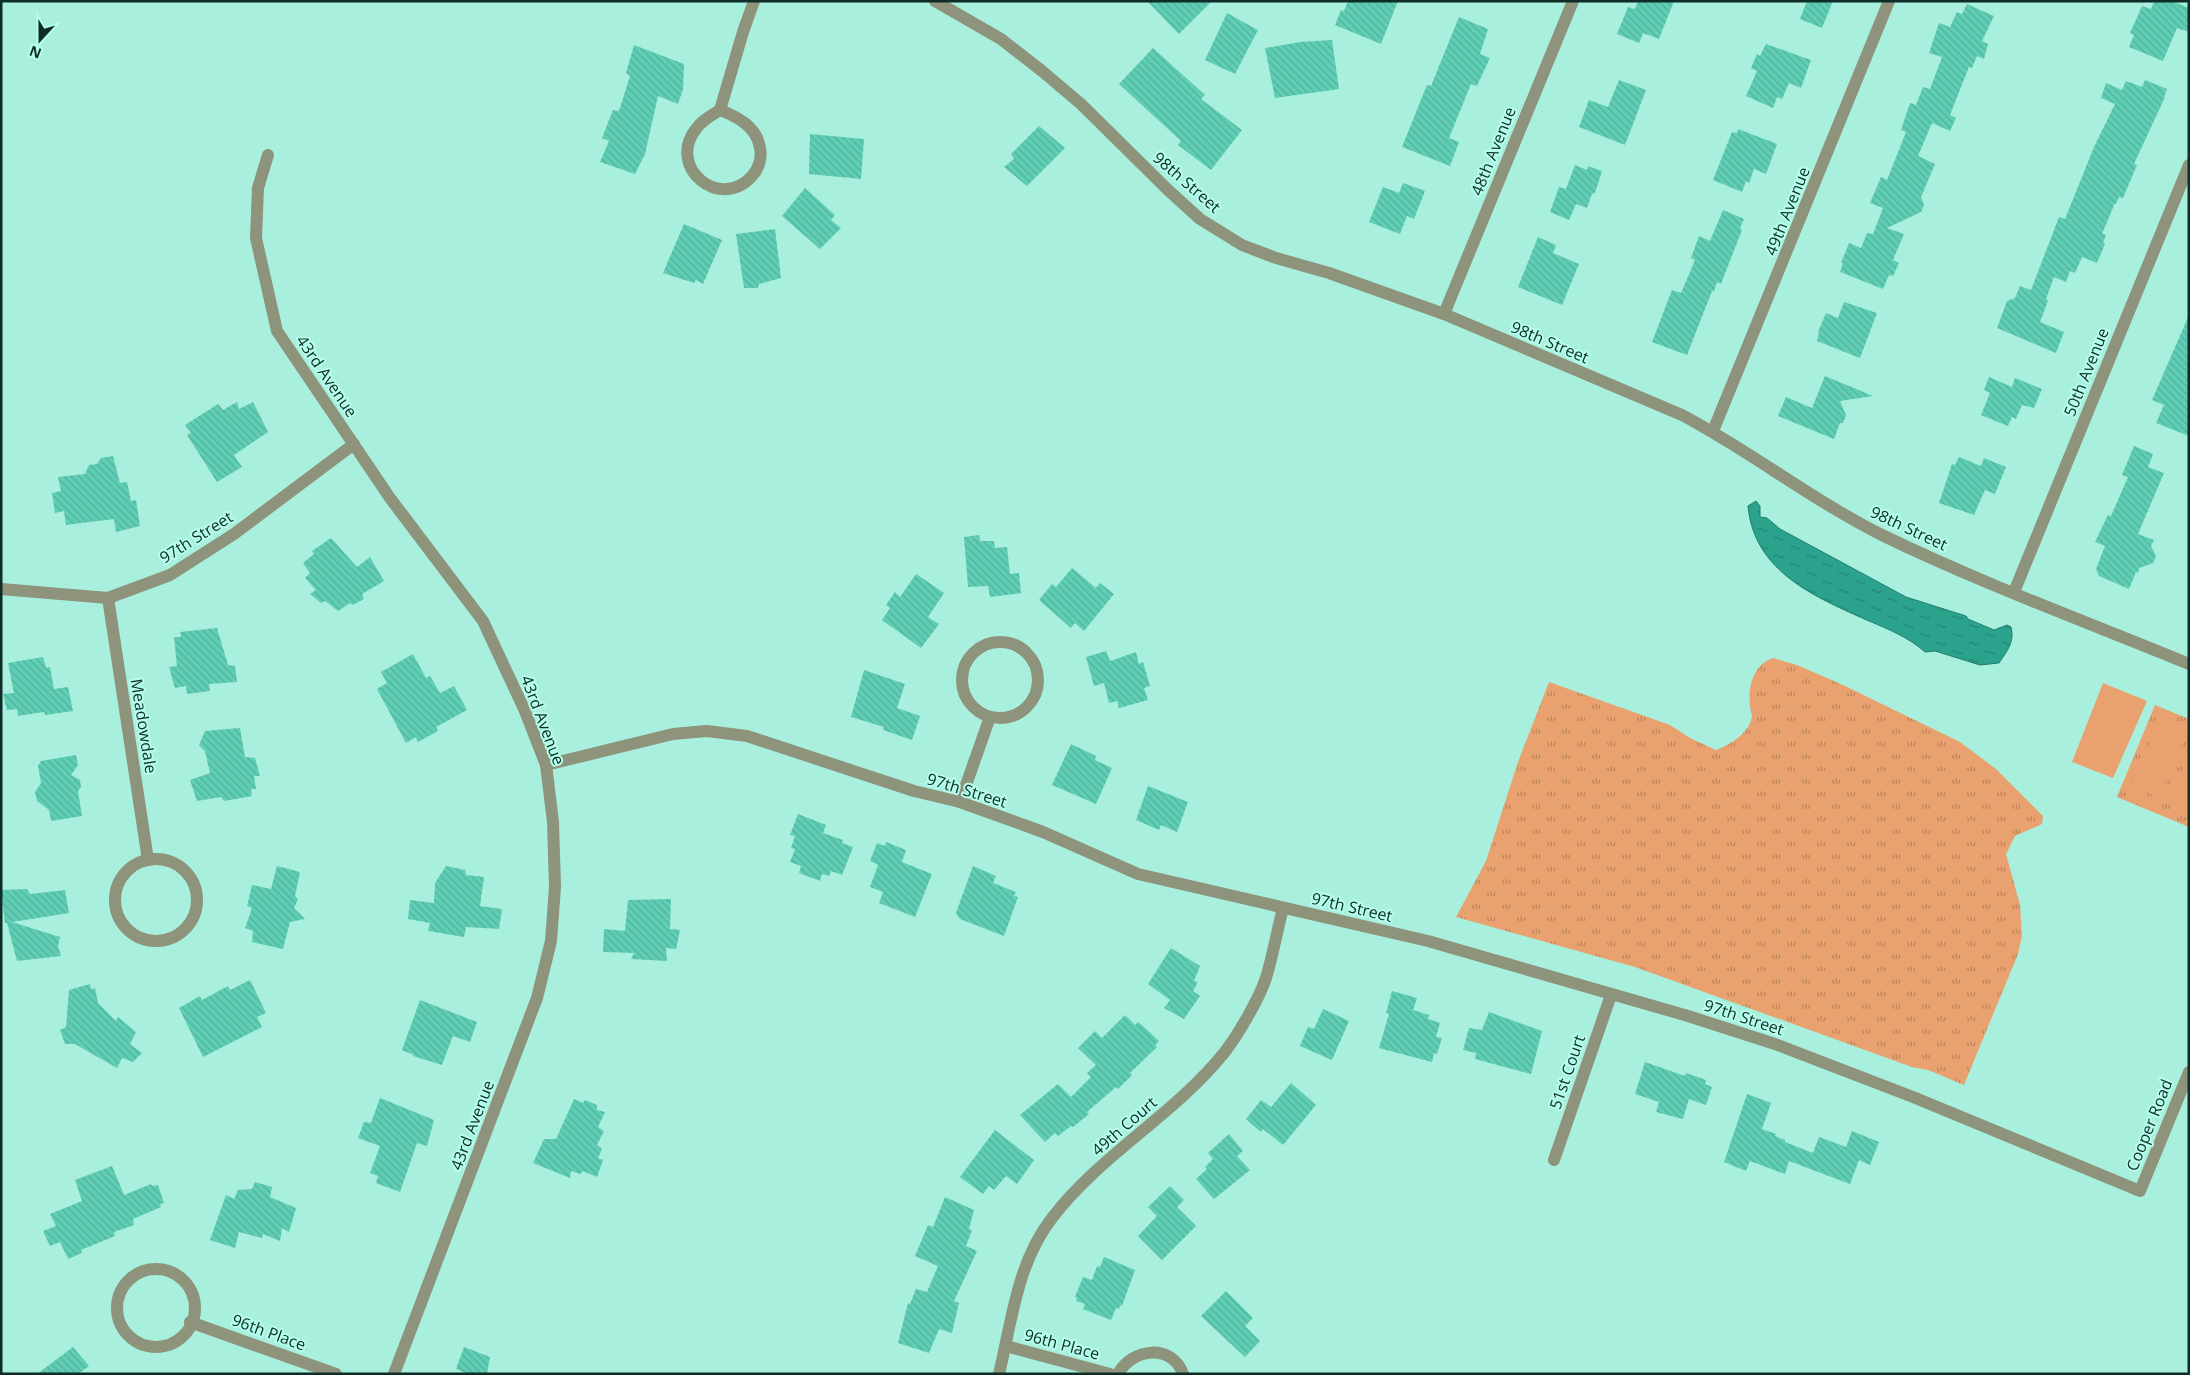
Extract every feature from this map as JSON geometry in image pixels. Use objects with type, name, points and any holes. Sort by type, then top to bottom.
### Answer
[{"type":"street","points":[[720,110],[732,114],[751,128],[758,138],[761,150],[758,167],[747,182],[725,190],[713,188],[702,182],[693,173],[688,162],[687,149],[690,137],[697,127],[720,110],[754,1]]},
{"type":"street","name":"98th Street","points":[[935,1],[1001,39],[1042,71],[1081,104],[1200,219],[1242,245],[1276,258],[1329,273],[1444,314],[1682,415],[1713,432],[1808,494],[1922,554],[2189,664]]},
{"type":"street","name":"48th Avenue","points":[[1444,314],[1573,1]]},
{"type":"street","name":"49th Avenue","points":[[1713,432],[1889,1]]},
{"type":"street","name":"43rd Avenue","points":[[268,155],[258,188],[256,238],[277,332],[390,498],[483,621],[525,711],[546,765],[553,822],[555,888],[551,942],[537,998],[394,1374]]},
{"type":"street","name":"50th Avenue","points":[[2014,592],[2189,165]]},
{"type":"street","name":"97th Street","points":[[1,589],[108,598],[170,575],[234,534],[354,444]]},
{"type":"street","name":"Meadowdale","points":[[108,598],[148,860]]},
{"type":"street","points":[[1004,642],[1016,645],[1026,652],[1038,674],[1037,687],[1033,698],[1025,708],[1015,715],[1003,718],[990,716],[979,711],[969,703],[963,692],[962,673],[970,656],[979,648],[991,643],[1004,642]]},
{"type":"street","points":[[960,802],[990,716]]},
{"type":"street","name":"97th Street","points":[[546,765],[673,734],[707,731],[747,736],[914,791],[960,802],[1043,832],[1138,874],[1428,941],[1688,1016],[1775,1044],[1913,1097],[2140,1191]]},
{"type":"street","points":[[148,860],[174,863],[192,881],[196,894],[196,906],[189,924],[174,937],[162,941],[148,940],[135,935],[124,926],[117,914],[115,900],[117,886],[135,865],[148,860]]},
{"type":"street","name":"49th Court","points":[[999,1374],[1016,1290],[1034,1249],[1051,1218],[1100,1169],[1202,1078],[1225,1052],[1244,1022],[1266,978],[1282,908]]},
{"type":"street","name":"51st Court","points":[[1554,1160],[1612,995]]},
{"type":"street","name":"Cooper Road","points":[[2140,1191],[2189,1072]]},
{"type":"street","points":[[152,1269],[165,1270],[177,1276],[187,1285],[193,1296],[195,1310],[190,1322],[186,1334],[176,1341],[164,1346],[152,1347],[140,1344],[129,1337],[120,1321],[117,1302],[121,1290],[128,1280],[139,1273],[152,1269]]},
{"type":"street","name":"96th Place","points":[[190,1322],[336,1374]]},
{"type":"street","name":"96th Place","points":[[1006,1346],[1110,1374]]},
{"type":"street","name":"96th Place","points":[[1118,1374],[1123,1366],[1132,1358],[1142,1353],[1154,1352],[1165,1355],[1175,1361],[1183,1374]]},
{"type":"green space","points":[[1773,658],[1797,665],[1843,685],[1960,742],[1996,769],[2043,816],[2042,824],[2015,836],[2006,854],[2020,905],[2022,936],[2018,954],[1964,1085],[1928,1070],[1912,1067],[1635,967],[1456,917],[1486,861],[1518,762],[1549,682],[1670,725],[1690,738],[1716,750],[1733,742],[1747,728],[1752,717],[1750,691],[1753,677],[1766,661]]},
{"type":"green space","points":[[2103,683],[2147,701],[2113,778],[2072,762]]},
{"type":"green space","points":[[2155,705],[2189,719],[2189,827],[2117,797]]},
{"type":"green space","points":[[2157,725],[2185,736],[2160,798],[2131,786]]},
{"type":"green space","points":[[2189,754],[2189,810],[2170,802]]},
{"type":"water","points":[[1756,501],[1760,506],[1760,517],[1767,518],[1780,529],[1906,597],[1966,616],[1968,619],[1994,630],[2007,625],[2011,627],[2011,642],[1999,663],[1980,665],[1935,651],[1925,652],[1899,634],[1828,602],[1790,579],[1775,565],[1762,548],[1753,529],[1748,506]]},
{"type":"building","points":[[1147,1],[1212,1],[1179,34]]},
{"type":"building","points":[[1348,1],[1398,1],[1381,44],[1335,25],[1341,10],[1344,11]]},
{"type":"building","points":[[1638,1],[1674,1],[1659,39],[1643,33],[1639,43],[1617,34],[1628,7],[1635,9]]},
{"type":"building","points":[[1807,1],[1833,1],[1822,28],[1800,19]]},
{"type":"building","points":[[2154,1],[2172,1],[2189,8],[2189,32],[2177,28],[2163,61],[2129,47],[2134,35],[2130,33],[2142,6],[2151,9]]},
{"type":"building","points":[[1967,4],[1994,16],[1982,41],[1988,44],[1984,59],[1977,56],[1972,68],[1969,67],[1950,115],[1956,118],[1950,131],[1932,123],[1918,156],[1935,164],[1921,197],[1924,205],[1921,212],[1887,228],[1904,234],[1893,260],[1899,263],[1893,276],[1889,275],[1883,289],[1840,272],[1843,263],[1841,263],[1849,243],[1861,248],[1867,233],[1873,234],[1883,208],[1870,203],[1881,177],[1887,180],[1906,132],[1901,130],[1910,103],[1916,105],[1923,87],[1930,89],[1942,57],[1929,53],[1939,23],[1950,27],[1957,12],[1962,14]]},
{"type":"building","points":[[1227,13],[1258,30],[1235,74],[1205,60]]},
{"type":"building","points":[[1459,17],[1488,29],[1480,54],[1490,58],[1477,86],[1471,84],[1449,138],[1459,142],[1450,166],[1402,147],[1427,85],[1431,86]]},
{"type":"building","points":[[1332,40],[1339,89],[1275,98],[1265,48],[1300,42]]},
{"type":"building","points":[[1766,44],[1811,60],[1801,88],[1789,83],[1782,99],[1777,97],[1773,108],[1746,96],[1757,71],[1751,68],[1757,54],[1760,56]]},
{"type":"building","points":[[634,45],[684,64],[683,89],[678,104],[658,96],[645,154],[635,174],[600,162],[609,141],[602,138],[613,110],[619,111],[630,76],[626,73]]},
{"type":"building","points":[[1153,48],[1205,95],[1201,99],[1242,130],[1211,170],[1178,145],[1181,141],[1119,84]]},
{"type":"building","points":[[1619,80],[1646,90],[1625,145],[1579,127],[1589,100],[1608,107]]},
{"type":"building","points":[[2145,80],[2167,89],[2165,97],[2134,164],[2137,165],[2123,198],[2119,197],[2115,203],[2102,234],[2106,235],[2103,243],[2105,244],[2097,263],[2082,257],[2075,273],[2070,271],[2066,282],[2054,277],[2046,299],[2048,301],[2040,322],[2064,332],[2056,353],[1997,328],[2007,301],[2015,298],[2020,286],[2031,290],[2059,217],[2065,219],[2094,147],[2115,104],[2101,98],[2106,83],[2122,90],[2126,81],[2142,87]]},
{"type":"building","points":[[1039,126],[1065,148],[1027,186],[1004,167],[1014,159],[1011,154]]},
{"type":"building","points":[[1738,129],[1777,144],[1766,174],[1754,169],[1749,183],[1746,181],[1742,192],[1713,180],[1732,132],[1737,133]]},
{"type":"building","points":[[810,134],[864,139],[861,179],[809,174]]},
{"type":"building","points":[[1575,165],[1587,170],[1588,166],[1602,171],[1595,193],[1592,194],[1587,208],[1576,204],[1569,220],[1550,212],[1559,187],[1566,189]]},
{"type":"building","points":[[1403,183],[1425,191],[1414,219],[1407,216],[1400,234],[1369,222],[1383,187],[1399,193]]},
{"type":"building","points":[[805,188],[835,215],[831,220],[841,228],[820,249],[782,216]]},
{"type":"building","points":[[1723,210],[1744,219],[1740,228],[1742,230],[1721,284],[1717,282],[1714,291],[1712,291],[1687,355],[1652,342],[1672,290],[1681,293],[1695,260],[1691,258],[1699,236],[1710,241]]},
{"type":"building","points":[[684,224],[722,240],[703,284],[696,280],[694,283],[663,273]]},
{"type":"building","points":[[775,229],[781,278],[759,284],[758,288],[744,288],[736,234]]},
{"type":"building","points":[[1538,237],[1556,245],[1553,253],[1579,264],[1562,305],[1518,287]]},
{"type":"building","points":[[1844,302],[1877,313],[1860,358],[1817,341],[1818,332],[1826,313],[1838,318]]},
{"type":"building","points":[[2189,315],[2189,436],[2156,423],[2164,405],[2152,400]]},
{"type":"building","points":[[1825,376],[1873,396],[1840,401],[1846,415],[1843,423],[1840,423],[1834,439],[1778,416],[1786,397],[1812,408]]},
{"type":"building","points":[[1989,377],[2012,387],[2015,378],[2042,389],[2034,408],[2022,405],[2016,419],[2012,417],[2008,426],[1981,415],[1990,393],[1984,390]]},
{"type":"building","points":[[237,402],[239,409],[253,402],[268,432],[234,455],[242,467],[217,482],[187,435],[191,433],[185,425],[218,404],[223,410]]},
{"type":"building","points":[[2134,446],[2153,454],[2148,467],[2164,473],[2138,534],[2154,540],[2151,546],[2156,556],[2153,563],[2139,568],[2129,589],[2099,576],[2096,569],[2105,546],[2095,542],[2108,515],[2111,516],[2128,477],[2122,475]]},
{"type":"building","points":[[113,456],[120,483],[127,482],[131,501],[136,500],[140,526],[116,532],[114,519],[66,525],[64,511],[55,513],[52,493],[61,491],[58,477],[85,474],[89,465],[97,464],[101,458]]},
{"type":"building","points":[[1959,457],[1981,466],[1984,458],[2006,467],[1995,494],[1985,490],[1974,515],[1939,503],[1952,464],[1955,465]]},
{"type":"building","points":[[979,535],[980,541],[994,541],[995,548],[1007,547],[1010,574],[1019,573],[1021,593],[990,597],[988,586],[968,587],[964,537]]},
{"type":"building","points":[[331,538],[357,567],[370,557],[384,581],[362,594],[364,599],[353,605],[350,603],[338,611],[325,601],[321,603],[310,594],[316,590],[305,578],[310,573],[303,563],[314,554],[312,551]]},
{"type":"building","points":[[1072,568],[1096,588],[1100,583],[1114,594],[1084,631],[1075,623],[1071,628],[1039,600],[1052,584],[1056,587]]},
{"type":"building","points":[[916,574],[944,593],[928,617],[939,624],[921,648],[882,620],[890,608],[886,605],[895,592],[900,597]]},
{"type":"building","points":[[217,628],[228,665],[235,666],[237,682],[209,684],[210,691],[187,694],[186,686],[175,688],[169,667],[177,666],[174,637],[181,637],[180,632]]},
{"type":"building","points":[[1106,651],[1110,661],[1136,652],[1139,664],[1143,662],[1150,686],[1144,688],[1148,700],[1119,708],[1117,701],[1109,703],[1104,683],[1094,686],[1086,657]]},
{"type":"building","points":[[413,654],[426,678],[430,676],[440,693],[454,686],[467,710],[436,727],[438,731],[418,742],[416,737],[406,743],[377,689],[387,683],[381,672]]},
{"type":"building","points":[[43,657],[46,668],[50,667],[54,689],[68,687],[73,711],[45,715],[44,712],[18,716],[17,709],[7,710],[3,694],[14,693],[8,663]]},
{"type":"building","points":[[864,670],[905,684],[897,708],[920,716],[912,740],[883,730],[884,727],[851,717]]},
{"type":"building","points":[[240,728],[245,757],[255,758],[260,776],[254,776],[256,789],[251,789],[252,796],[224,801],[221,797],[197,801],[190,780],[210,773],[205,751],[199,745],[205,731]]},
{"type":"building","points":[[1071,744],[1096,756],[1095,760],[1112,768],[1096,804],[1052,785]]},
{"type":"building","points":[[76,755],[78,765],[71,775],[80,780],[81,787],[78,791],[82,816],[51,821],[49,810],[37,801],[35,792],[41,783],[38,766],[41,761]]},
{"type":"building","points":[[1148,786],[1188,802],[1177,832],[1161,825],[1159,830],[1136,820]]},
{"type":"building","points":[[798,814],[826,825],[823,833],[843,840],[842,843],[853,847],[842,875],[831,871],[829,876],[822,874],[820,881],[799,873],[801,866],[790,862],[795,849],[791,848],[795,836],[790,835]]},
{"type":"building","points":[[886,842],[906,850],[902,862],[932,874],[915,917],[879,903],[883,892],[870,887],[878,865],[870,861],[877,843],[885,846]]},
{"type":"building","points":[[277,866],[300,872],[295,896],[298,899],[294,908],[305,919],[290,922],[283,949],[252,942],[253,931],[245,928],[252,908],[247,906],[252,885],[271,889]]},
{"type":"building","points":[[446,866],[465,870],[466,875],[484,877],[480,906],[502,909],[499,929],[466,927],[464,937],[428,931],[430,923],[408,919],[410,900],[434,903],[435,883]]},
{"type":"building","points":[[973,866],[996,876],[993,883],[1016,892],[1014,896],[1018,897],[1004,936],[960,919],[956,913]]},
{"type":"building","points":[[27,889],[30,894],[65,890],[69,913],[12,922],[60,937],[58,946],[61,956],[17,961],[7,923],[5,923],[1,890]]},
{"type":"building","points":[[671,899],[670,929],[680,930],[676,949],[666,948],[667,961],[631,959],[634,953],[603,952],[604,929],[625,931],[628,900]]},
{"type":"building","points":[[1171,948],[1200,966],[1194,981],[1198,982],[1193,991],[1200,996],[1184,1019],[1164,1008],[1170,1000],[1148,984]]},
{"type":"building","points":[[250,980],[266,1013],[257,1017],[262,1027],[203,1057],[179,1008],[200,996],[202,1000],[228,986],[230,990]]},
{"type":"building","points":[[90,984],[91,989],[95,988],[98,1003],[116,1021],[118,1017],[136,1032],[130,1044],[142,1053],[133,1062],[122,1058],[117,1068],[75,1044],[65,1044],[60,1030],[66,1027],[69,990]]},
{"type":"building","points":[[1392,991],[1417,998],[1413,1010],[1429,1015],[1428,1019],[1440,1023],[1436,1037],[1442,1038],[1437,1054],[1434,1053],[1432,1062],[1379,1048],[1389,1014],[1386,1013]]},
{"type":"building","points":[[420,1000],[477,1022],[470,1042],[453,1036],[442,1065],[413,1056],[402,1050]]},
{"type":"building","points":[[1323,1009],[1349,1021],[1332,1060],[1300,1046],[1308,1027],[1314,1029]]},
{"type":"building","points":[[1489,1012],[1542,1031],[1531,1074],[1475,1059],[1476,1053],[1463,1050],[1469,1028],[1482,1030]]},
{"type":"building","points":[[1125,1015],[1135,1025],[1138,1022],[1159,1041],[1155,1045],[1157,1047],[1130,1073],[1132,1075],[1118,1089],[1116,1087],[1087,1112],[1089,1114],[1073,1127],[1071,1126],[1058,1136],[1055,1133],[1045,1142],[1020,1115],[1058,1084],[1071,1097],[1091,1077],[1087,1073],[1096,1065],[1078,1048],[1095,1031],[1102,1038]]},
{"type":"building","points":[[1645,1062],[1685,1076],[1686,1073],[1706,1080],[1705,1084],[1712,1087],[1706,1105],[1689,1099],[1683,1119],[1656,1112],[1659,1102],[1635,1094]]},
{"type":"building","points":[[1291,1083],[1316,1105],[1283,1145],[1263,1129],[1261,1132],[1246,1119],[1261,1100],[1271,1107]]},
{"type":"building","points":[[1747,1094],[1771,1103],[1762,1129],[1776,1134],[1775,1136],[1785,1140],[1785,1142],[1813,1153],[1819,1137],[1846,1147],[1852,1131],[1879,1142],[1870,1165],[1859,1160],[1850,1184],[1789,1161],[1785,1174],[1750,1161],[1746,1171],[1724,1162]]},
{"type":"building","points":[[380,1098],[434,1120],[427,1146],[417,1143],[400,1192],[376,1183],[378,1176],[370,1173],[380,1146],[358,1138],[364,1122],[371,1123]]},
{"type":"building","points":[[574,1099],[583,1103],[585,1100],[597,1105],[597,1110],[605,1112],[598,1127],[604,1131],[597,1145],[602,1149],[598,1158],[603,1160],[597,1177],[583,1171],[580,1174],[571,1171],[570,1178],[533,1163],[544,1139],[556,1139]]},
{"type":"building","points":[[995,1130],[1034,1160],[1017,1184],[1006,1176],[994,1190],[989,1186],[983,1194],[960,1177]]},
{"type":"building","points":[[1229,1134],[1243,1151],[1237,1156],[1250,1170],[1214,1199],[1196,1179],[1207,1169],[1205,1167],[1213,1159],[1208,1153]]},
{"type":"building","points":[[112,1166],[124,1195],[151,1184],[152,1186],[158,1185],[164,1203],[160,1204],[161,1207],[133,1219],[134,1225],[114,1232],[115,1236],[81,1250],[82,1253],[68,1259],[60,1242],[50,1246],[43,1231],[56,1226],[50,1214],[82,1201],[75,1180]]},
{"type":"building","points":[[255,1182],[272,1187],[270,1197],[296,1208],[289,1232],[282,1228],[280,1241],[263,1234],[262,1238],[239,1232],[235,1248],[210,1240],[226,1195],[234,1199],[238,1190],[252,1189]]},
{"type":"building","points":[[1170,1186],[1184,1200],[1177,1207],[1196,1226],[1162,1260],[1138,1236],[1157,1216],[1148,1207]]},
{"type":"building","points":[[945,1197],[974,1210],[969,1229],[972,1230],[966,1246],[977,1251],[954,1301],[959,1303],[952,1333],[939,1329],[929,1353],[898,1343],[908,1303],[910,1304],[916,1289],[927,1292],[938,1266],[915,1256],[928,1225],[933,1227]]},
{"type":"building","points":[[1104,1257],[1135,1270],[1122,1306],[1120,1305],[1119,1309],[1116,1308],[1111,1320],[1083,1309],[1085,1304],[1076,1301],[1077,1298],[1075,1297],[1083,1277],[1092,1280],[1097,1266],[1100,1267]]},
{"type":"building","points":[[1226,1291],[1253,1318],[1245,1326],[1260,1341],[1245,1357],[1201,1316]]},
{"type":"building","points":[[73,1347],[89,1366],[78,1374],[37,1374]]},
{"type":"building","points":[[464,1347],[490,1357],[487,1374],[468,1374],[456,1369]]}]
